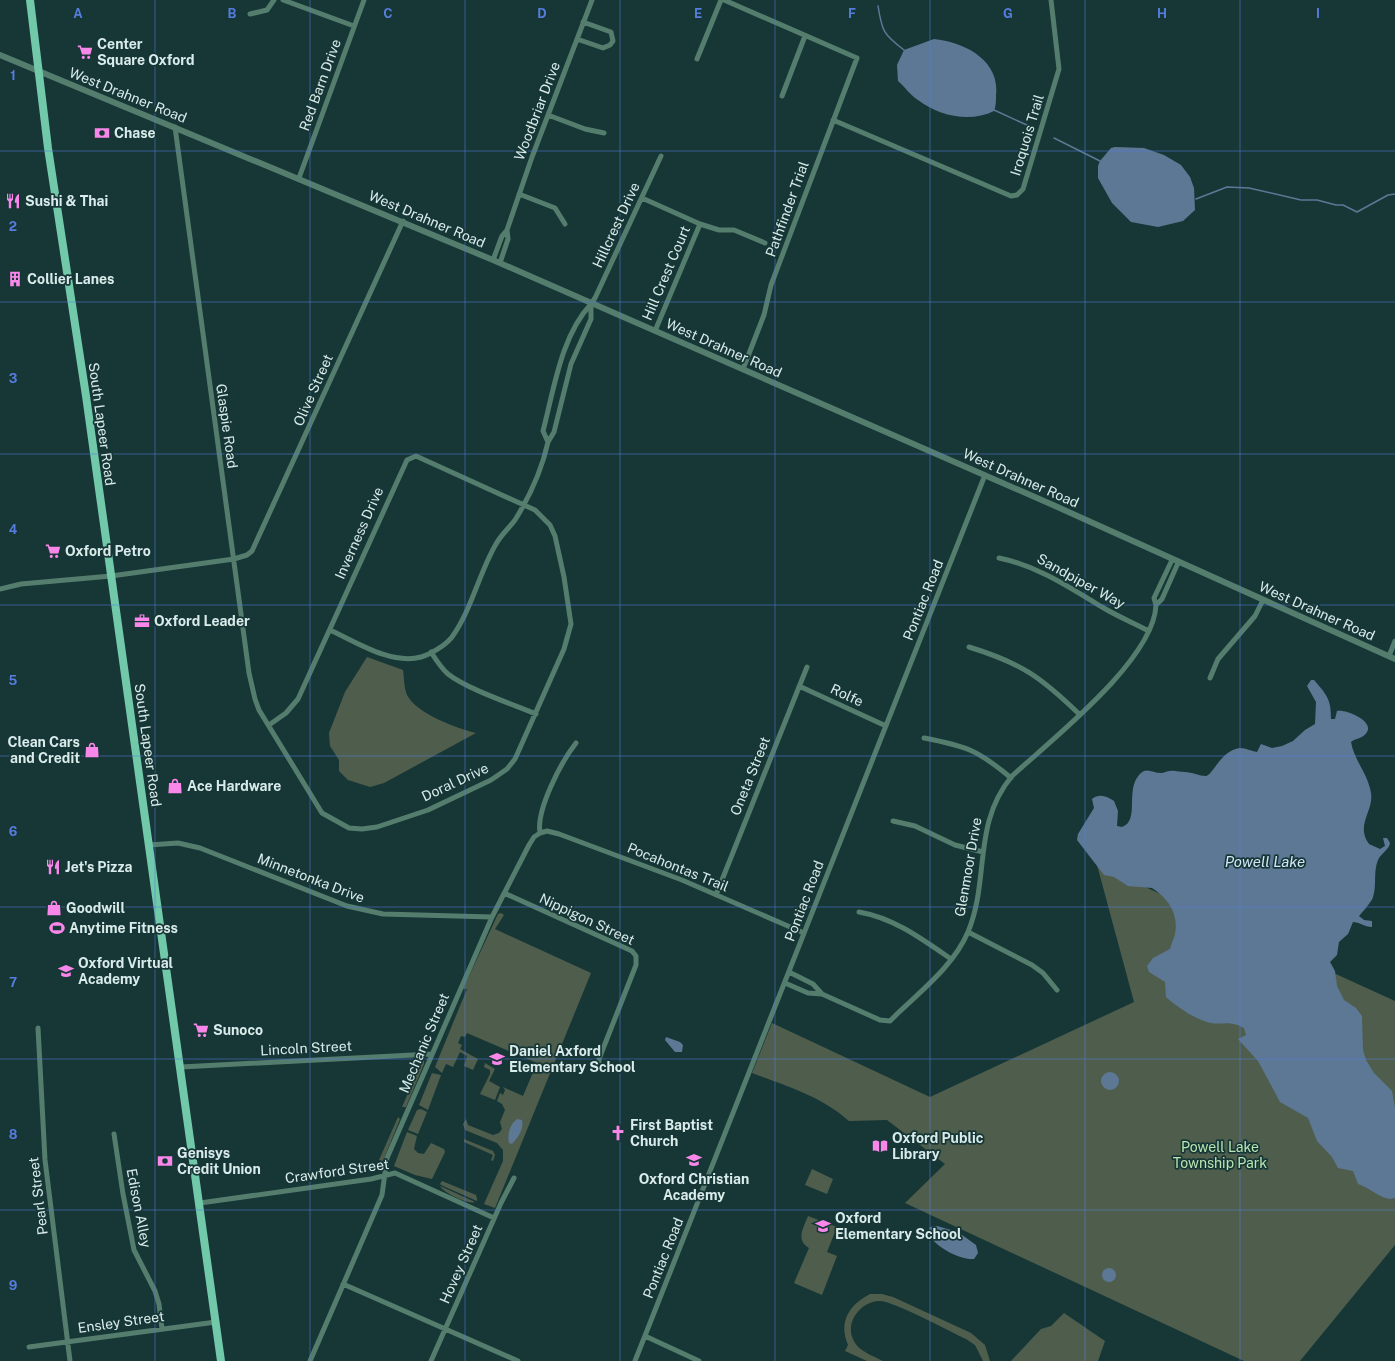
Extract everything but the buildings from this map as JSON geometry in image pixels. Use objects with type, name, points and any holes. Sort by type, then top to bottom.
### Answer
[{"type":"main road","name":"South Lapeer Road","points":[[30,0],[55,200],[86,396],[221,1361]]},
{"type":"street","points":[[250,14],[267,10],[274,0]]},
{"type":"street","points":[[283,0],[354,26]]},
{"type":"street","name":"Red Barn Drive","points":[[299,178],[364,0]]},
{"type":"street","name":"Woodbriar Drive","points":[[493,260],[502,236],[507,230],[582,22],[592,0]]},
{"type":"street","points":[[697,59],[720,0]]},
{"type":"street","points":[[724,0],[805,36],[782,96]]},
{"type":"street","name":"Iroquois Trail","points":[[833,120],[1011,196],[1017,195],[1023,189],[1059,69],[1051,0]]},
{"type":"street","points":[[577,39],[603,48],[607,48],[613,41],[611,32],[582,22]]},
{"type":"street","name":"Pathfinder Trial","points":[[743,369],[764,315],[771,285],[857,58],[805,36]]},
{"type":"street","name":"West Drahner Road","points":[[0,55],[403,221],[655,330],[985,475],[1178,563],[1393,658]]},
{"type":"street","points":[[548,115],[585,129],[604,133]]},
{"type":"street","name":"Glaspie Road","points":[[175,127],[249,673],[255,699],[269,724]]},
{"type":"street","name":"Hillcrest Drive","points":[[591,303],[661,156]]},
{"type":"street","points":[[519,194],[555,208],[565,224]]},
{"type":"street","name":"Hill Crest Court","points":[[642,198],[700,224],[719,230],[734,230],[765,243]]},
{"type":"street","name":"Olive Street","points":[[0,589],[21,584],[111,576],[234,559],[247,555],[252,551],[258,542],[403,221]]},
{"type":"street","name":"Hill Crest Court","points":[[655,330],[700,224]]},
{"type":"street","name":"Woodbriar Drive","points":[[500,263],[508,239],[507,230]]},
{"type":"street","points":[[548,442],[544,431],[564,353],[581,314],[591,303]]},
{"type":"street","points":[[330,630],[376,651],[393,656],[410,658],[421,657],[451,638],[460,623],[496,544],[513,522],[524,503],[544,457],[548,442],[554,432],[574,358],[591,319],[591,303]]},
{"type":"street","points":[[564,353],[574,358]]},
{"type":"street","name":"Inverness Drive","points":[[269,724],[286,713],[298,699],[396,479],[407,460],[416,456],[524,503]]},
{"type":"street","name":"Pontiac Road","points":[[635,1361],[985,475]]},
{"type":"street","name":"Doral Drive","points":[[269,724],[322,813],[342,825],[362,829],[377,826],[428,810],[491,780],[507,769],[515,759],[536,714],[564,649],[570,624],[564,577],[556,536],[544,516],[524,503]]},
{"type":"street","name":"Sandpiper Way","points":[[1000,558],[1018,562],[1043,572],[1107,610],[1149,631]]},
{"type":"street","name":"Glenmoor Drive","points":[[785,983],[808,993],[822,994],[880,1020],[890,1021],[951,959],[968,932],[977,899],[989,815],[1003,787],[1119,676],[1142,645],[1149,631],[1156,614],[1154,598],[1172,560]]},
{"type":"street","name":"Glenmoor Drive","points":[[1156,605],[1162,599],[1178,563]]},
{"type":"street","points":[[1210,678],[1218,659],[1255,616],[1263,600]]},
{"type":"street","points":[[1393,658],[1395,641]]},
{"type":"street","points":[[969,647],[1002,658],[1030,672],[1043,681],[1080,714]]},
{"type":"street","points":[[431,652],[440,666],[449,675],[463,683],[536,714]]},
{"type":"street","name":"Oneta Street","points":[[716,895],[807,667]]},
{"type":"street","name":"Rolfe","points":[[799,686],[886,726]]},
{"type":"street","points":[[924,738],[964,746],[992,762],[1011,778]]},
{"type":"street","points":[[540,833],[539,821],[543,805],[568,756],[576,744]]},
{"type":"street","points":[[894,821],[914,826],[955,845],[983,852]]},
{"type":"street","name":"Pocahontas Trail","points":[[540,833],[547,831],[559,834],[716,895],[804,933]]},
{"type":"street","name":"Mechanic Street","points":[[310,1361],[382,1195],[387,1158],[492,916],[529,845],[540,833]]},
{"type":"street","name":"Minnetonka Drive","points":[[150,849],[178,843],[200,848],[347,906],[367,912],[383,914],[492,916]]},
{"type":"street","name":"Nippigon Street","points":[[504,893],[632,951],[636,956],[636,965],[599,1059],[599,1065],[602,1070]]},
{"type":"street","points":[[859,912],[877,915],[900,926],[951,959]]},
{"type":"street","points":[[968,932],[1032,965],[1043,973],[1057,990]]},
{"type":"street","name":"Glenmoor Drive","points":[[789,972],[813,984],[822,994]]},
{"type":"street","name":"Pearl Street","points":[[38,1028],[45,1160],[70,1361]]},
{"type":"street","name":"Lincoln Street","points":[[181,1067],[432,1054]]},
{"type":"street","name":"Edison Alley","points":[[114,1134],[120,1179],[134,1250],[155,1291],[159,1304],[162,1329]]},
{"type":"street","name":"Crawford Street","points":[[200,1203],[396,1173],[494,1218]]},
{"type":"street","name":"Hovey Street","points":[[431,1361],[494,1218],[514,1178]]},
{"type":"street","points":[[343,1284],[518,1361]]},
{"type":"street","name":"Ensley Street","points":[[29,1347],[216,1322]]},
{"type":"street","points":[[645,1336],[699,1361]]},
{"type":"green space","points":[[367,657],[403,670],[407,695],[419,708],[448,724],[476,733],[384,783],[370,787],[348,780],[339,771],[339,760],[330,746],[329,733],[345,692]]},
{"type":"green space","name":"Powell Lake Township Park","points":[[1097,865],[1395,1001],[1395,1245],[1300,1361],[1244,1361],[905,1203],[945,1164],[887,1120],[849,1121],[827,1105],[803,1092],[752,1073],[772,1023],[930,1097],[1134,1002]]},
{"type":"green space","points":[[501,913],[504,915],[495,929],[591,973],[495,1208],[484,1204],[503,1161],[503,1150],[497,1143],[465,1130],[463,1124],[466,1119],[468,1125],[493,1135],[499,1133],[502,1129],[500,1122],[505,1110],[502,1104],[497,1101],[500,1093],[503,1095],[505,1090],[503,1087],[523,1096],[537,1063],[467,1033],[465,1037],[461,1036],[458,1043],[462,1045],[460,1049],[478,1059],[473,1070],[464,1066],[467,1056],[460,1052],[453,1067],[446,1064],[442,1073],[435,1067],[467,989],[463,989],[498,914]]},
{"type":"green space","points":[[422,1061],[424,1061],[424,1064],[406,1107],[402,1107]]},
{"type":"green space","points":[[485,1063],[495,1069],[489,1081],[500,1087],[495,1100],[480,1094],[490,1074],[490,1070],[484,1067]]},
{"type":"green space","points":[[432,1073],[441,1075],[428,1110],[419,1105]]},
{"type":"green space","points":[[421,1109],[427,1112],[418,1134],[408,1130],[417,1110]]},
{"type":"green space","points":[[398,1117],[400,1119],[383,1161],[379,1160]]},
{"type":"green space","points":[[407,1132],[417,1136],[414,1149],[418,1153],[424,1154],[431,1143],[444,1149],[445,1152],[432,1179],[415,1175],[394,1166]]},
{"type":"green space","points":[[464,1139],[493,1151],[495,1155],[493,1161],[491,1160],[493,1155],[464,1142]]},
{"type":"green space","points":[[812,1169],[833,1179],[827,1194],[805,1185]]},
{"type":"green space","points":[[442,1181],[476,1195],[477,1201],[443,1186],[440,1184]]},
{"type":"green space","points":[[440,1186],[475,1202],[467,1202],[456,1197],[442,1189]]},
{"type":"green space","points":[[808,1216],[837,1227],[827,1252],[837,1256],[822,1295],[794,1283],[809,1248],[802,1241],[801,1237]]},
{"type":"green space","points":[[870,1294],[882,1294],[893,1297],[971,1333],[985,1345],[990,1361],[983,1361],[975,1345],[966,1339],[908,1311],[886,1302],[879,1301],[865,1305],[859,1310],[852,1322],[851,1329],[855,1343],[860,1349],[883,1361],[867,1361],[845,1351],[848,1345],[844,1329],[847,1315],[856,1303]]},
{"type":"green space","points":[[1064,1313],[1105,1341],[1098,1361],[1011,1361],[1041,1329],[1051,1326]]},
{"type":"water","points":[[934,39],[957,44],[968,49],[978,55],[986,63],[992,72],[996,83],[996,101],[994,111],[975,117],[945,114],[926,106],[912,96],[898,81],[897,65],[904,50]]},
{"type":"water","points":[[1111,148],[1144,148],[1164,155],[1181,165],[1190,177],[1194,188],[1195,210],[1183,221],[1158,227],[1131,222],[1112,203],[1098,178],[1098,166],[1100,161]]},
{"type":"water","name":"Powell Lake","points":[[1311,680],[1314,680],[1327,698],[1330,707],[1331,719],[1335,719],[1337,711],[1341,711],[1358,717],[1367,724],[1367,732],[1351,742],[1371,793],[1370,806],[1364,824],[1365,837],[1369,844],[1380,849],[1385,846],[1383,838],[1387,838],[1390,843],[1388,848],[1378,860],[1375,874],[1375,888],[1372,899],[1359,916],[1364,920],[1372,921],[1372,927],[1353,922],[1348,934],[1339,942],[1337,955],[1330,962],[1335,971],[1337,986],[1344,1000],[1356,1008],[1362,1016],[1363,1050],[1366,1060],[1374,1073],[1392,1091],[1395,1108],[1395,1198],[1390,1199],[1358,1184],[1353,1171],[1338,1168],[1332,1157],[1317,1141],[1308,1118],[1280,1102],[1258,1061],[1238,1039],[1246,1035],[1244,1028],[1234,1024],[1211,1023],[1199,1019],[1181,1009],[1166,997],[1165,982],[1149,972],[1147,966],[1153,958],[1170,949],[1175,936],[1176,927],[1174,913],[1171,907],[1158,892],[1152,888],[1128,886],[1114,877],[1104,875],[1077,840],[1078,834],[1094,808],[1092,799],[1097,796],[1106,797],[1114,801],[1118,811],[1117,826],[1122,827],[1127,824],[1132,812],[1133,789],[1135,782],[1139,775],[1144,771],[1147,770],[1158,773],[1169,771],[1188,772],[1206,776],[1209,775],[1223,757],[1233,750],[1242,748],[1257,752],[1261,744],[1272,748],[1282,746],[1293,741],[1305,730],[1315,724],[1316,702],[1307,686]]},
{"type":"water","points":[[666,1037],[680,1042],[683,1045],[682,1052],[675,1052],[665,1040]]},
{"type":"water","points":[[1106,1072],[1114,1072],[1119,1077],[1117,1088],[1114,1090],[1106,1090],[1101,1085],[1101,1077]]},
{"type":"water","points":[[517,1119],[522,1120],[522,1127],[512,1144],[509,1143],[508,1140],[509,1133],[511,1127]]},
{"type":"water","points":[[937,1226],[958,1232],[976,1245],[978,1253],[974,1259],[954,1255],[935,1242],[928,1232],[930,1227]]},
{"type":"water","points":[[1106,1268],[1112,1268],[1116,1272],[1116,1278],[1112,1282],[1106,1282],[1102,1278],[1102,1272]]},
{"type":"waterway","points":[[878,6],[882,27],[888,36],[904,50]]},
{"type":"waterway","points":[[994,110],[1029,126]]},
{"type":"waterway","points":[[1054,138],[1100,161]]},
{"type":"waterway","points":[[1196,199],[1227,187],[1249,188],[1301,200],[1317,200],[1336,205],[1343,205],[1357,212],[1388,195],[1395,194]]},
{"type":"place","name":"Center Square Oxford","points":[[85,52]]},
{"type":"place","name":"Chase","points":[[102,133]]},
{"type":"place","name":"Sushi & Thai","points":[[13,201]]},
{"type":"place","name":"Collier Lanes","points":[[15,279]]},
{"type":"place","name":"Oxford Petro","points":[[53,551]]},
{"type":"place","name":"Oxford Leader","points":[[142,621]]},
{"type":"place","name":"Clean Cars and Credit","points":[[92,750]]},
{"type":"place","name":"Ace Hardware","points":[[175,786]]},
{"type":"place","name":"Jet's Pizza","points":[[53,867]]},
{"type":"place","name":"Goodwill","points":[[54,908]]},
{"type":"place","name":"Anytime Fitness","points":[[57,928]]},
{"type":"place","name":"Oxford Virtual Academy","points":[[66,971]]},
{"type":"place","name":"Sunoco","points":[[201,1030]]},
{"type":"place","name":"Daniel Axford Elementary School","points":[[497,1059]]},
{"type":"place","name":"First Baptist Church","points":[[618,1133]]},
{"type":"place","name":"Oxford Public Library","points":[[880,1146]]},
{"type":"place","name":"Oxford Christian Academy","points":[[694,1160]]},
{"type":"place","name":"Genisys Credit Union","points":[[165,1161]]},
{"type":"place","name":"Oxford Elementary School","points":[[823,1226]]}]
